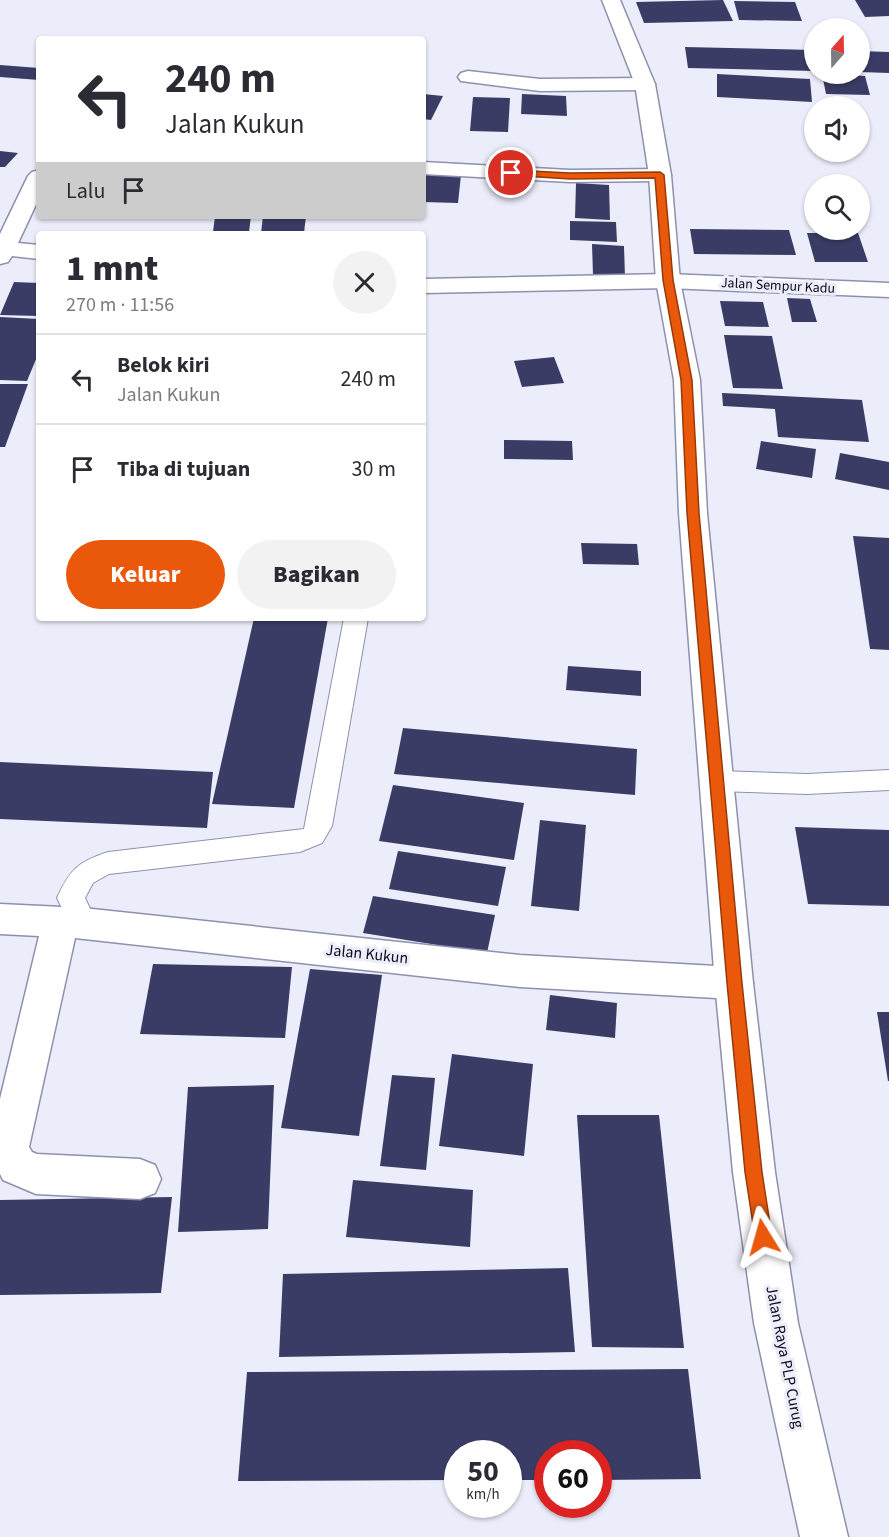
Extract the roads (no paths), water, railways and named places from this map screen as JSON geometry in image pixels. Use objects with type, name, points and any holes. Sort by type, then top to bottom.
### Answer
[{"type":"street","name":"Jalan Raya PLP Curug","points":[[611,0],[645,84],[660,175],[668,280],[687,380],[693,513],[734,983],[754,1172],[776,1323],[824,1537]]},
{"type":"street","points":[[468,77],[540,85],[645,84]]},
{"type":"street","points":[[426,168],[570,176],[660,175]]},
{"type":"street","points":[[36,182],[2,253],[36,252]]},
{"type":"street","name":"Jalan Sempur Kadu","points":[[426,286],[668,280],[889,290]]},
{"type":"street","name":"Jalan Kukun","points":[[0,919],[72,923],[520,971],[734,983]]},
{"type":"street","points":[[72,923],[9,1147],[17,1166],[36,1174],[140,1179]]},
{"type":"lane","points":[[72,923],[70,898],[79,878],[91,868],[108,863],[300,841],[313,836],[319,826],[355,621]]},
{"type":"lane","points":[[717,782],[807,784],[889,780]]}]
